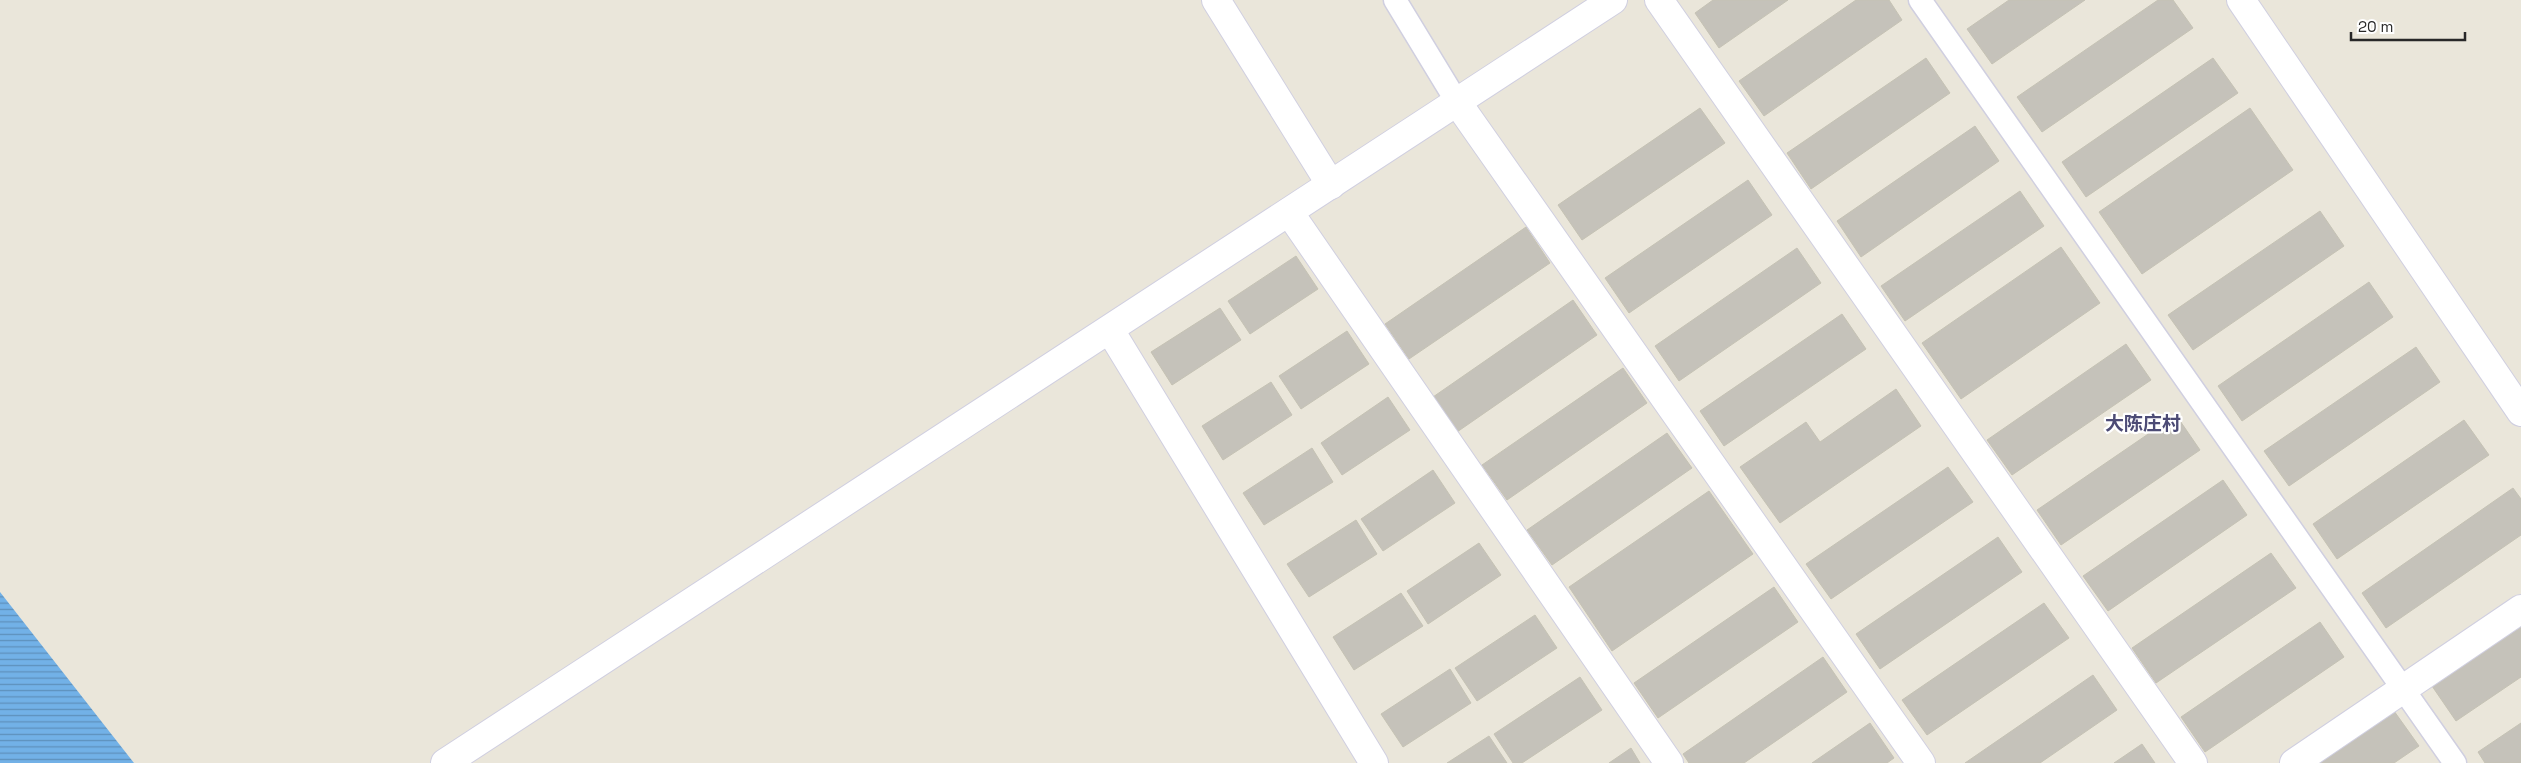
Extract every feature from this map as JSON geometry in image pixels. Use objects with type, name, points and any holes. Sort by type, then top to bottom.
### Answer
[{"type":"street","points":[[1216,0],[1331,185]]},
{"type":"street","points":[[445,763],[1613,0]]},
{"type":"street","points":[[1659,0],[2193,763]]},
{"type":"street","points":[[2241,0],[2521,412]]},
{"type":"street","points":[[1456,102],[1921,763]]},
{"type":"street","points":[[1289,212],[1669,763]]},
{"type":"street","points":[[1110,330],[1374,763]]},
{"type":"street","points":[[2294,763],[2521,609]]},
{"type":"lane","points":[[1395,0],[1456,102]]},
{"type":"lane","points":[[1920,0],[2455,763]]},
{"type":"water","points":[[0,592],[134,763],[0,763]]},
{"type":"building","points":[[1713,0],[1788,0],[1719,48],[1695,13]]},
{"type":"building","points":[[1856,0],[1889,0],[1902,20],[1764,116],[1739,81]]},
{"type":"building","points":[[2009,0],[2085,0],[1992,64],[1967,29]]},
{"type":"building","points":[[2158,0],[2173,0],[2193,28],[2042,132],[2017,97]]},
{"type":"building","points":[[1926,58],[1950,93],[1811,189],[1787,153]]},
{"type":"building","points":[[2213,58],[2238,93],[2086,197],[2062,162]]},
{"type":"building","points":[[1700,108],[1725,143],[1582,240],[1558,205]]},
{"type":"building","points":[[2250,108],[2293,170],[2142,274],[2099,212]]},
{"type":"building","points":[[1975,126],[1999,161],[1861,257],[1837,221]]},
{"type":"building","points":[[1748,180],[1772,215],[1629,313],[1605,278]]},
{"type":"building","points":[[2020,191],[2044,226],[1905,321],[1881,286]]},
{"type":"building","points":[[2320,211],[2344,246],[2193,350],[2168,315]]},
{"type":"building","points":[[1526,227],[1550,263],[1409,359],[1385,324]]},
{"type":"building","points":[[2061,247],[2100,303],[1961,399],[1922,343]]},
{"type":"building","points":[[1797,248],[1821,283],[1679,381],[1655,346]]},
{"type":"building","points":[[1296,256],[1318,289],[1250,334],[1228,301]]},
{"type":"building","points":[[2369,282],[2393,317],[2242,421],[2218,386]]},
{"type":"building","points":[[1573,300],[1597,335],[1457,432],[1433,397]]},
{"type":"building","points":[[1220,308],[1241,340],[1172,385],[1151,352]]},
{"type":"building","points":[[1842,314],[1866,349],[1724,446],[1700,411]]},
{"type":"building","points":[[1347,331],[1369,364],[1301,409],[1279,376]]},
{"type":"building","points":[[2126,344],[2151,380],[2012,475],[1987,440]]},
{"type":"building","points":[[2416,347],[2440,382],[2289,486],[2264,451]]},
{"type":"building","points":[[1623,368],[1647,403],[1507,500],[1482,465]]},
{"type":"building","points":[[1271,382],[1292,415],[1223,460],[1202,426]]},
{"type":"building","points":[[1896,389],[1921,426],[1780,523],[1740,467],[1806,422],[1820,442]]},
{"type":"building","points":[[1388,397],[1410,430],[1342,475],[1321,443]]},
{"type":"building","points":[[2176,415],[2200,450],[2061,545],[2037,510]]},
{"type":"building","points":[[2464,420],[2489,455],[2337,559],[2313,524]]},
{"type":"building","points":[[1667,433],[1692,468],[1552,565],[1527,530]]},
{"type":"building","points":[[1312,448],[1333,482],[1264,525],[1243,493]]},
{"type":"building","points":[[1948,467],[1973,502],[1831,599],[1806,564]]},
{"type":"building","points":[[1433,470],[1455,503],[1383,551],[1361,519]]},
{"type":"building","points":[[2223,480],[2247,515],[2108,611],[2083,576]]},
{"type":"building","points":[[2513,488],[2521,499],[2521,535],[2386,628],[2362,593]]},
{"type":"building","points":[[1709,491],[1753,554],[1612,651],[1569,587]]},
{"type":"building","points":[[1356,520],[1377,554],[1309,597],[1287,564]]},
{"type":"building","points":[[1998,537],[2022,572],[1880,669],[1856,634]]},
{"type":"building","points":[[1479,543],[1501,575],[1428,624],[1407,591]]},
{"type":"building","points":[[2271,553],[2296,588],[2156,683],[2132,648]]},
{"type":"building","points":[[1774,587],[1798,622],[1658,718],[1634,683]]},
{"type":"building","points":[[1401,593],[1423,626],[1354,670],[1333,637]]},
{"type":"building","points":[[2044,603],[2069,638],[1927,735],[1902,700]]},
{"type":"building","points":[[1535,615],[1557,648],[1477,701],[1455,668]]},
{"type":"building","points":[[2320,622],[2344,657],[2205,752],[2181,717]]},
{"type":"building","points":[[2521,625],[2521,677],[2456,721],[2432,686]]},
{"type":"building","points":[[1823,657],[1847,692],[1744,763],[1689,763],[1683,754]]},
{"type":"building","points":[[1450,669],[1471,703],[1403,747],[1381,714]]},
{"type":"building","points":[[2093,675],[2117,710],[2040,763],[1965,763]]},
{"type":"building","points":[[1580,677],[1602,710],[1522,763],[1513,763],[1494,734]]},
{"type":"building","points":[[2394,711],[2419,746],[2394,763],[2319,763]]},
{"type":"building","points":[[1870,723],[1894,758],[1887,763],[1812,763]]},
{"type":"building","points":[[2521,723],[2521,763],[2485,763],[2478,752]]},
{"type":"building","points":[[1489,736],[1507,763],[1447,763]]},
{"type":"building","points":[[2142,744],[2155,763],[2114,763]]},
{"type":"building","points":[[1631,748],[1640,763],[1609,763]]},
{"type":"district","name":"大陈庄村","points":[[2143,423]]}]
